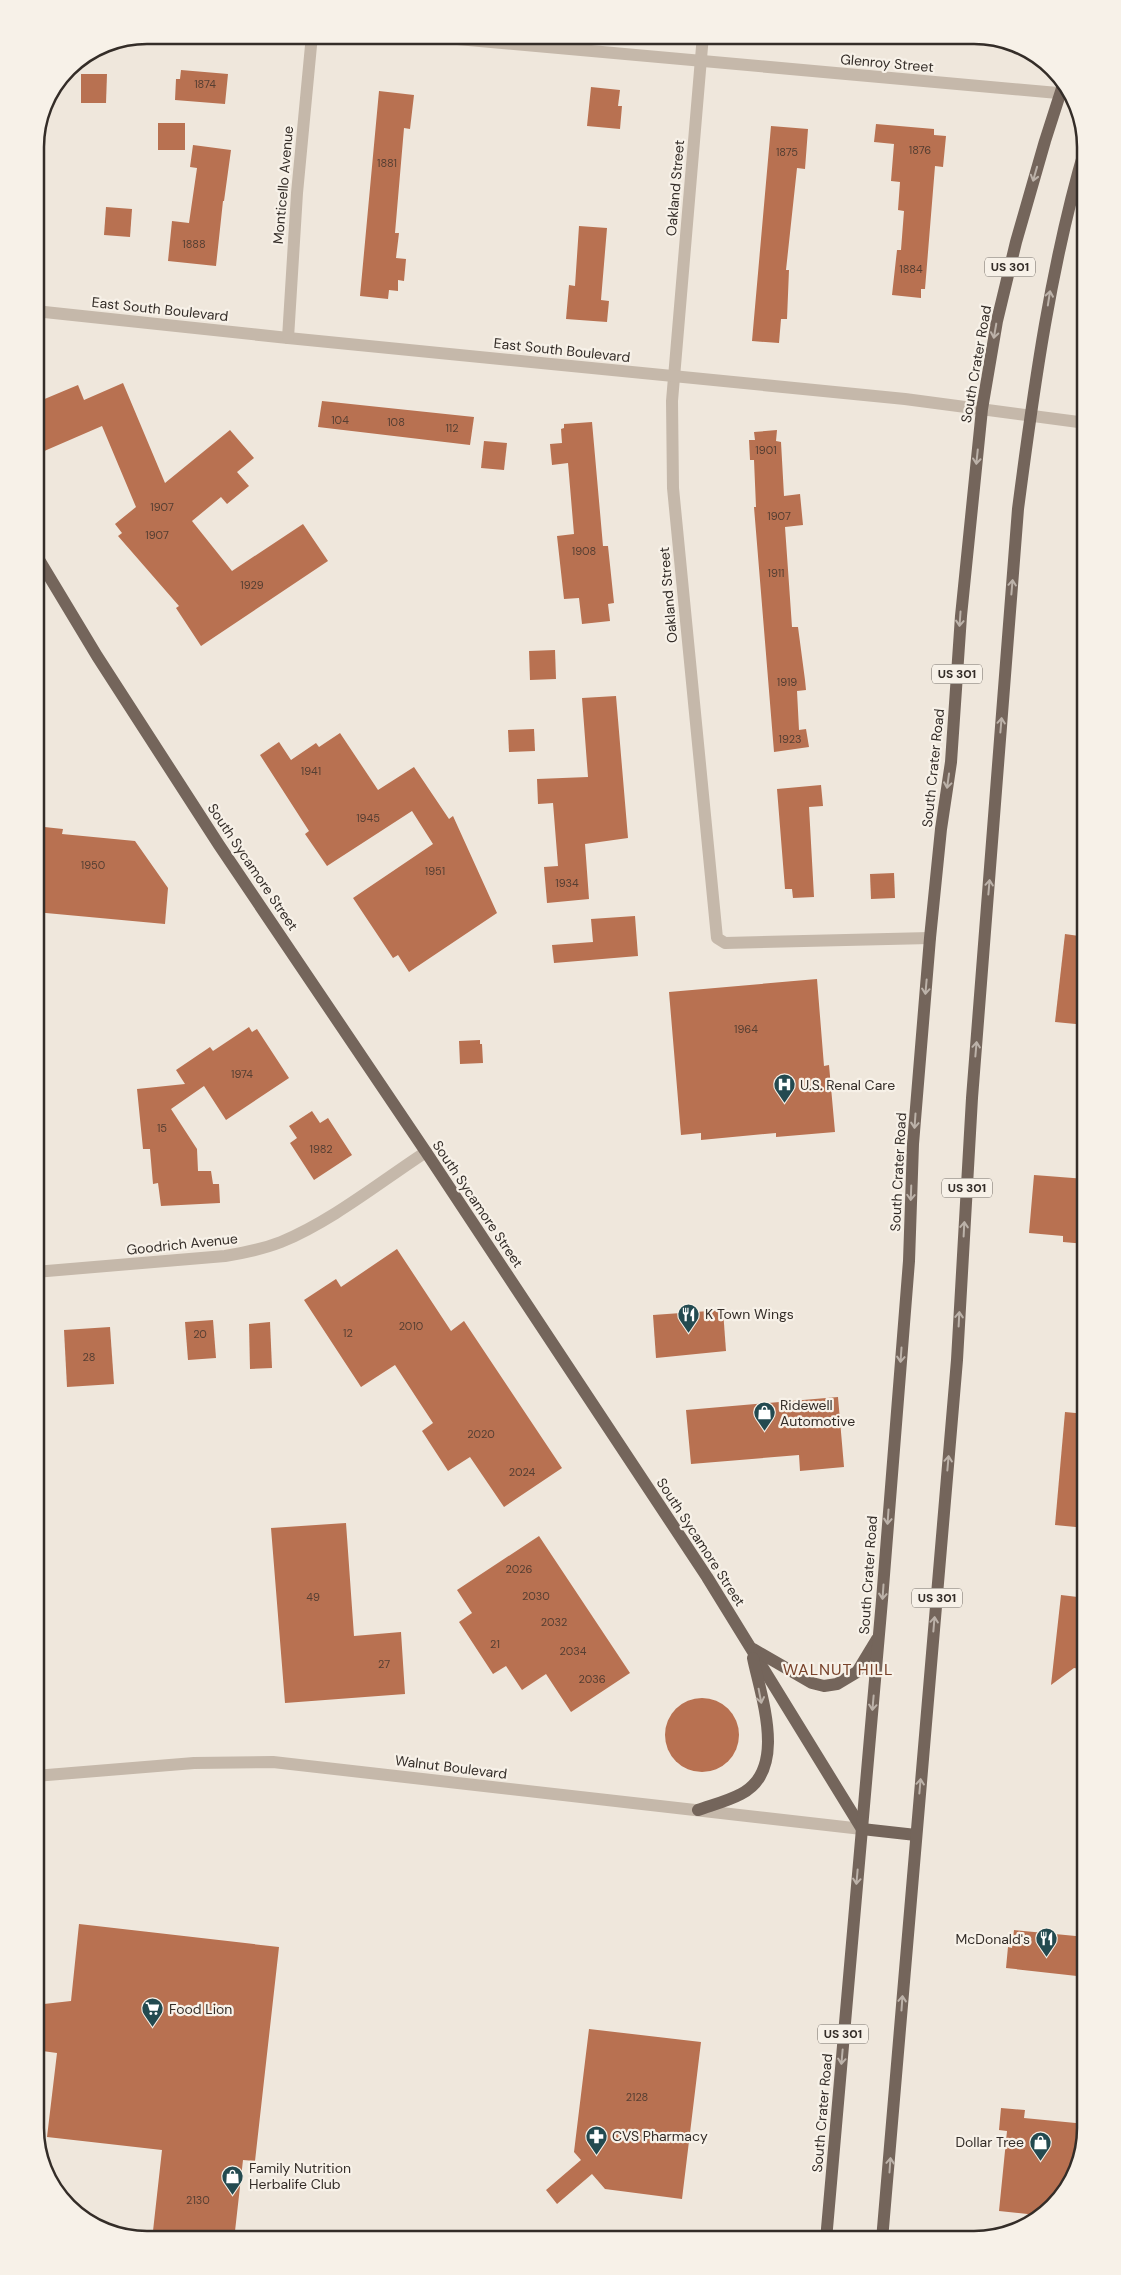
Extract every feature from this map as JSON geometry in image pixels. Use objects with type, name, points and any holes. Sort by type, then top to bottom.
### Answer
[{"type":"main road","name":"South Crater Road","points":[[827,2231],[879,1637],[909,1261],[913,1144],[930,938],[951,762],[960,616],[982,409],[997,321],[1016,242],[1063,95]]},
{"type":"main road","name":"US 301","points":[[883,2231],[956,1370],[972,1098],[1018,509],[1030,415],[1051,286],[1077,181]]},
{"type":"main road","name":"South Sycamore Street","points":[[44,569],[125,700],[615,1437],[751,1648],[862,1829]]},
{"type":"main road","points":[[751,1648],[812,1683],[824,1686],[837,1684],[857,1672],[879,1637]]},
{"type":"main road","points":[[698,1810],[742,1794],[754,1785],[763,1774],[769,1743],[751,1648]]},
{"type":"main road","points":[[862,1829],[916,1835]]},
{"type":"street","name":"Monticello Avenue","points":[[288,338],[297,193],[311,44]]},
{"type":"street","name":"Glenroy Street","points":[[508,44],[701,62],[1060,91]]},
{"type":"street","name":"Oakland Street","points":[[702,44],[672,401],[673,488],[717,938],[725,943],[930,938]]},
{"type":"street","name":"East South Boulevard","points":[[44,312],[674,376],[982,409],[1077,422]]},
{"type":"street","name":"Goodrich Avenue","points":[[44,1271],[225,1256],[253,1251],[281,1242],[314,1226],[426,1152]]},
{"type":"street","name":"Walnut Boulevard","points":[[44,1775],[194,1763],[273,1762],[862,1829]]},
{"type":"building","points":[[181,70],[228,74],[225,104],[175,100],[176,79],[180,79]]},
{"type":"building","points":[[81,74],[107,74],[106,103],[81,103]]},
{"type":"building","points":[[591,87],[620,90],[618,106],[622,106],[620,129],[587,126]]},
{"type":"building","points":[[379,91],[414,95],[410,129],[404,128],[395,233],[399,233],[396,258],[406,259],[404,281],[398,280],[398,291],[389,290],[388,299],[360,296]]},
{"type":"building","points":[[158,123],[185,123],[185,150],[158,150]]},
{"type":"building","points":[[876,124],[934,129],[934,135],[946,136],[943,167],[935,166],[925,289],[921,289],[921,298],[892,295],[897,250],[901,250],[904,211],[898,210],[900,182],[891,181],[894,144],[874,142]]},
{"type":"building","points":[[771,126],[808,129],[805,169],[797,168],[786,270],[789,270],[787,319],[781,319],[779,343],[752,341]]},
{"type":"building","points":[[193,145],[231,150],[216,266],[168,261],[172,221],[189,223],[197,168],[190,167]]},
{"type":"building","points":[[106,207],[132,209],[130,237],[104,235]]},
{"type":"building","points":[[579,226],[607,228],[601,300],[609,301],[607,322],[566,319],[569,285],[575,286]]},
{"type":"building","points":[[123,383],[165,483],[230,430],[254,458],[237,472],[249,486],[227,504],[221,497],[192,521],[232,571],[303,524],[328,561],[201,646],[176,608],[179,606],[118,536],[122,533],[115,524],[136,507],[102,426],[44,451],[44,399],[78,385],[84,400]]},
{"type":"building","points":[[322,401],[474,417],[470,445],[318,427]]},
{"type":"building","points":[[592,422],[603,546],[608,546],[614,603],[608,604],[610,621],[582,624],[579,598],[564,599],[557,536],[574,534],[568,463],[552,465],[550,444],[562,443],[561,429],[564,428],[564,424]]},
{"type":"building","points":[[777,430],[776,441],[781,442],[784,496],[800,494],[803,525],[785,527],[792,627],[798,627],[806,690],[797,691],[799,730],[806,729],[809,747],[774,752],[754,507],[756,507],[754,460],[750,460],[749,440],[755,440],[754,432]]},
{"type":"building","points":[[484,441],[507,443],[504,470],[481,468]]},
{"type":"building","points":[[555,650],[556,679],[530,680],[529,651]]},
{"type":"building","points":[[616,696],[628,838],[585,844],[589,899],[547,903],[544,867],[558,866],[553,803],[538,804],[537,779],[588,777],[582,698]]},
{"type":"building","points":[[534,729],[535,751],[509,752],[508,730]]},
{"type":"building","points":[[340,733],[378,790],[414,767],[449,819],[453,816],[497,913],[409,972],[398,955],[393,958],[353,898],[433,844],[412,811],[327,866],[305,834],[309,831],[260,755],[279,742],[291,760],[316,743],[319,747]]},
{"type":"building","points":[[821,785],[823,806],[809,807],[814,897],[793,898],[792,889],[785,889],[777,789]]},
{"type":"building","points":[[44,827],[63,829],[62,834],[135,841],[168,888],[165,924],[44,913]]},
{"type":"building","points":[[894,873],[895,898],[871,899],[870,874]]},
{"type":"building","points":[[635,916],[638,956],[554,963],[552,945],[593,942],[591,919]]},
{"type":"building","points":[[1065,934],[1077,936],[1077,1024],[1055,1022]]},
{"type":"building","points":[[817,979],[824,1066],[829,1065],[835,1132],[776,1137],[776,1133],[701,1140],[701,1133],[681,1135],[669,992]]},
{"type":"building","points":[[249,1027],[252,1032],[257,1029],[289,1078],[226,1120],[204,1086],[171,1109],[197,1149],[198,1171],[211,1171],[213,1184],[219,1184],[220,1203],[161,1206],[158,1183],[153,1184],[150,1149],[143,1149],[137,1089],[185,1084],[176,1070],[210,1047],[213,1051]]},
{"type":"building","points":[[480,1040],[483,1063],[460,1064],[459,1041]]},
{"type":"building","points":[[312,1111],[320,1123],[328,1118],[352,1155],[314,1180],[290,1143],[297,1138],[289,1126]]},
{"type":"building","points":[[1034,1175],[1077,1178],[1077,1243],[1063,1242],[1063,1236],[1029,1233]]},
{"type":"building","points":[[397,1249],[451,1331],[464,1321],[562,1468],[504,1507],[470,1457],[448,1471],[422,1431],[433,1423],[395,1365],[361,1387],[304,1300],[336,1279],[341,1287]]},
{"type":"building","name":"K Town Wings","points":[[723,1310],[726,1351],[656,1358],[653,1315]]},
{"type":"building","points":[[213,1320],[216,1358],[188,1360],[185,1322]]},
{"type":"building","points":[[270,1322],[272,1368],[250,1369],[249,1324]]},
{"type":"building","points":[[110,1327],[114,1384],[67,1387],[64,1330]]},
{"type":"building","name":"Ridewell Automotive","points":[[838,1397],[844,1467],[800,1471],[799,1455],[691,1464],[686,1410]]},
{"type":"building","points":[[1065,1412],[1077,1413],[1077,1527],[1055,1525]]},
{"type":"building","points":[[346,1523],[354,1636],[401,1632],[405,1694],[285,1703],[271,1528]]},
{"type":"building","points":[[539,1536],[630,1673],[571,1712],[546,1674],[522,1690],[506,1666],[493,1674],[459,1622],[472,1613],[457,1590]]},
{"type":"building","points":[[1061,1595],[1077,1597],[1077,1668],[1074,1668],[1051,1685]]},
{"type":"building","points":[[702,1698],[723,1704],[733,1714],[739,1735],[733,1756],[723,1766],[702,1772],[681,1766],[671,1756],[665,1735],[671,1714],[681,1704]]},
{"type":"building","name":"Food Lion","points":[[79,1924],[279,1947],[255,2161],[243,2160],[235,2231],[153,2231],[162,2150],[47,2137],[57,2053],[44,2051],[44,2004],[71,2001]]},
{"type":"building","name":"McDonald's","points":[[1014,1930],[1077,1936],[1077,1976],[1006,1968],[1008,1947],[1012,1948]]},
{"type":"building","name":"CVS Pharmacy","points":[[589,2029],[701,2042],[682,2199],[605,2189],[592,2174],[557,2204],[546,2190],[581,2160],[574,2152]]},
{"type":"building","name":"Dollar Tree","points":[[1001,2108],[1025,2110],[1024,2118],[1077,2123],[1074,2155],[1063,2180],[1052,2196],[1031,2214],[999,2211],[1007,2131],[999,2130]]},
{"type":"place","name":"U.S. Renal Care","points":[[784,1104]]},
{"type":"place","name":"K Town Wings","points":[[689,1333]]},
{"type":"place","name":"Ridewell Automotive","points":[[764,1432]]},
{"type":"place","name":"McDonald's","points":[[1046,1958]]},
{"type":"place","name":"Food Lion","points":[[153,2028]]},
{"type":"place","name":"CVS Pharmacy","points":[[596,2155]]},
{"type":"place","name":"Dollar Tree","points":[[1040,2161]]},
{"type":"place","name":"Family Nutrition Herbalife Club","points":[[233,2195]]},
{"type":"district","name":"WALNUT HILL","points":[[838,1669]]}]
